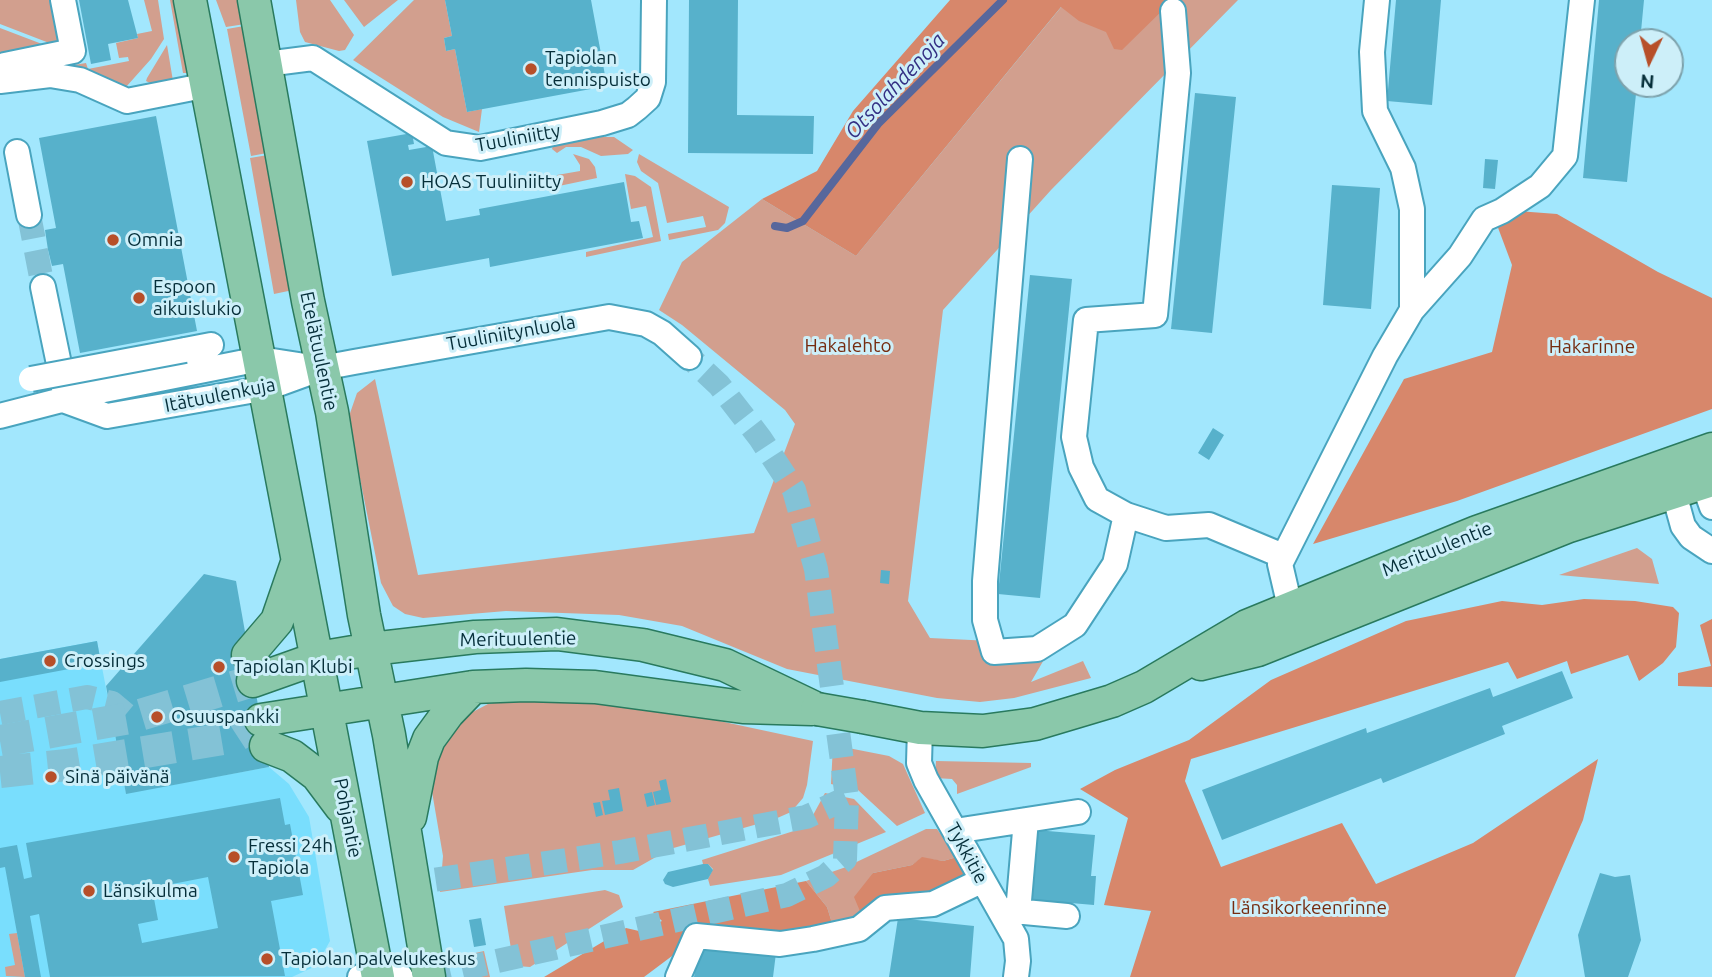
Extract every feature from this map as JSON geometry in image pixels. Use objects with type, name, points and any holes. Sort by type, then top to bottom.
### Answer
[{"type":"main road","points":[[190,0],[297,562],[318,658]]},
{"type":"main road","name":"Etelätuulentie","points":[[254,0],[382,702]]},
{"type":"main road","name":"Merituulentie","points":[[1293,622],[1476,532],[1712,449]]},
{"type":"main road","name":"Merituulentie","points":[[346,814],[317,775],[263,733],[327,710],[473,687],[595,687],[743,707],[817,709],[919,728],[983,731],[1035,724],[1112,701],[1173,671],[1247,626],[1293,622],[1673,490],[1709,490]]},
{"type":"main road","name":"Merituulentie","points":[[297,562],[277,621],[251,668],[371,649],[475,637],[557,634],[643,645],[725,665],[817,709]]},
{"type":"main road","name":"Pohjantie","points":[[318,658],[379,976]]},
{"type":"main road","points":[[406,838],[422,757],[429,739],[448,713],[473,687]]},
{"type":"main road","points":[[382,702],[429,977]]},
{"type":"street","points":[[0,66],[73,51],[63,0]]},
{"type":"street","name":"Tuuliniitty","points":[[266,64],[313,58],[446,143],[480,148],[602,123],[628,115],[637,108],[648,98],[653,82],[654,0]]},
{"type":"street","points":[[1377,0],[1372,52],[1375,111],[1403,168],[1412,209],[1412,310]]},
{"type":"street","points":[[1293,622],[1280,573],[1283,556],[1385,356],[1412,310],[1460,256],[1484,219],[1503,211],[1540,186],[1565,156],[1583,0]]},
{"type":"street","points":[[1173,10],[1178,73],[1156,315],[1086,320],[1074,437],[1081,467],[1097,499],[1126,515],[1166,528],[1209,525],[1283,556]]},
{"type":"street","points":[[0,81],[50,75],[80,80],[127,101],[208,85]]},
{"type":"street","points":[[17,152],[29,215]]},
{"type":"street","points":[[1020,159],[985,580],[985,621],[994,652],[1037,649],[1075,625],[1115,564],[1126,515]]},
{"type":"street","points":[[0,416],[66,401],[43,287]]},
{"type":"street","name":"Tuuliniitynluola","points":[[323,368],[609,317],[646,324],[662,333],[689,358]]},
{"type":"street","points":[[31,379],[211,345]]},
{"type":"street","name":"Itätuulenkuja","points":[[66,401],[107,416],[263,374],[323,368]]},
{"type":"street","points":[[1678,460],[1709,490]]},
{"type":"street","points":[[1678,460],[1673,490],[1683,526],[1691,537],[1712,551]]},
{"type":"street","name":"Tykkitie","points":[[919,728],[919,763],[981,881],[1008,911],[1016,939],[1016,977]]},
{"type":"street","points":[[955,831],[1078,812]]},
{"type":"street","points":[[1026,820],[1008,911],[1067,916]]},
{"type":"street","points":[[678,977],[696,936],[780,944],[813,939],[859,929],[885,908],[933,904],[981,881]]},
{"type":"shaded area","points":[[97,641],[126,793],[269,767],[289,784],[309,817],[330,941],[316,966],[292,977],[0,977],[0,659]]},
{"type":"green space","points":[[0,0],[54,0],[63,45],[57,46],[0,24]]},
{"type":"green space","points":[[144,0],[158,0],[164,39],[151,59],[126,87],[119,88],[62,67],[86,63],[88,69],[129,61],[128,57],[119,58],[116,43],[138,38],[137,34],[152,31]]},
{"type":"green space","points":[[170,0],[180,0],[189,73],[183,73]]},
{"type":"green space","points":[[216,0],[241,0],[245,24],[226,27]]},
{"type":"green space","points":[[296,0],[330,0],[354,35],[345,50],[339,51],[305,42],[300,32]]},
{"type":"green space","points":[[344,0],[398,0],[364,27]]},
{"type":"green space","points":[[414,0],[445,0],[452,36],[444,38],[446,51],[455,49],[467,112],[482,109],[479,132],[443,117],[353,60]]},
{"type":"green space","points":[[950,0],[1173,0],[1122,50],[1114,49],[1106,32],[1079,21],[1061,7],[856,256],[762,199],[817,171],[853,111]]},
{"type":"green space","name":"Hakalehto","points":[[1067,0],[1238,0],[1051,190],[943,310],[908,601],[930,638],[1053,644],[1031,682],[1083,661],[1091,678],[1014,698],[980,702],[937,698],[787,669],[682,626],[619,615],[506,611],[423,618],[405,614],[393,606],[381,583],[348,419],[357,393],[375,379],[418,575],[754,533],[795,424],[785,410],[682,325],[659,310],[682,262],[762,199],[856,256]]},
{"type":"green space","points":[[244,26],[267,153],[251,156],[227,29]]},
{"type":"green space","points":[[0,28],[42,44],[51,47],[0,57]]},
{"type":"green space","points":[[167,45],[173,81],[152,84],[146,81],[147,78]]},
{"type":"green space","points":[[614,137],[633,150],[628,154],[601,156],[581,147],[566,147],[557,153],[552,149],[553,146]]},
{"type":"green space","points":[[573,154],[589,159],[595,167],[597,178],[559,186],[557,175],[580,171],[580,165]]},
{"type":"green space","points":[[639,154],[729,207],[725,223],[718,230],[669,240],[668,234],[706,227],[703,216],[667,223],[658,183],[641,171],[637,162]]},
{"type":"green space","points":[[268,155],[293,290],[274,294],[250,158]]},
{"type":"green space","points":[[625,174],[635,176],[651,187],[661,241],[586,257],[586,252],[653,237],[646,206],[631,209]]},
{"type":"green space","name":"Hakarinne","points":[[1491,209],[1557,214],[1658,272],[1712,298],[1712,409],[1457,501],[1313,544],[1404,379],[1492,352],[1512,265]]},
{"type":"green space","points":[[1637,548],[1652,559],[1659,584],[1559,575]]},
{"type":"green space","name":"Länsikorkeenrinne","points":[[1584,599],[1635,601],[1673,607],[1679,613],[1676,647],[1663,663],[1639,681],[1628,655],[1571,674],[1567,661],[1517,679],[1508,662],[1191,759],[1185,781],[1221,867],[1342,823],[1376,884],[1473,843],[1598,759],[1583,820],[1515,977],[1130,977],[1151,911],[1104,905],[1128,818],[1080,789],[1115,770],[1189,740],[1271,680],[1406,621],[1502,601],[1542,605]]},
{"type":"green space","points":[[1712,619],[1712,687],[1678,686],[1678,673],[1711,666],[1700,625]]},
{"type":"green space","points":[[556,700],[654,707],[813,741],[803,798],[791,812],[775,819],[670,849],[633,870],[592,870],[440,892],[443,856],[430,780],[443,740],[463,717],[488,704],[503,701]]},
{"type":"green space","points":[[833,745],[889,756],[903,764],[925,813],[897,826],[858,790],[831,784]]},
{"type":"green space","points":[[936,761],[1031,763],[1031,767],[957,794],[957,785],[952,779],[935,778]]},
{"type":"green space","points":[[825,793],[854,799],[886,832],[781,875],[710,886],[708,879],[713,869],[708,864],[703,864],[702,860],[797,830],[812,817]]},
{"type":"green space","points":[[926,829],[937,829],[957,857],[943,861],[922,858],[912,865],[873,873],[862,916],[832,923],[827,907],[806,881],[846,867]]},
{"type":"green space","points":[[922,857],[943,861],[957,857],[968,876],[923,897],[862,916],[854,897],[873,873],[912,865]]},
{"type":"green space","points":[[806,881],[827,907],[832,923],[802,934],[699,923],[682,935],[680,950],[644,977],[544,977],[626,928],[639,931],[662,921],[653,912]]},
{"type":"green space","points":[[605,890],[619,895],[623,907],[530,967],[517,966],[513,961],[504,906]]},
{"type":"green space","points":[[17,933],[25,977],[6,976],[5,967],[15,965],[9,934]]},
{"type":"green space","points":[[484,951],[490,977],[474,977],[471,954]]},
{"type":"building","points":[[79,0],[128,0],[138,38],[108,44],[111,60],[91,64]]},
{"type":"building","name":"Tapiolan tennispuisto","points":[[445,0],[591,0],[607,86],[467,112],[455,49],[446,51],[444,38],[452,36]]},
{"type":"building","points":[[689,0],[738,0],[737,115],[814,116],[813,154],[688,153]]},
{"type":"building","points":[[1396,0],[1441,0],[1432,105],[1387,101]]},
{"type":"building","points":[[1599,0],[1644,0],[1641,28],[1614,28],[1614,98],[1636,98],[1627,182],[1583,178]]},
{"type":"building","points":[[1195,93],[1236,97],[1212,333],[1171,329]]},
{"type":"building","name":"Omnia","points":[[156,116],[197,331],[80,353],[63,264],[52,266],[48,250],[45,230],[56,228],[39,138]]},
{"type":"building","points":[[412,133],[414,144],[408,145],[409,150],[432,146],[446,221],[480,215],[479,209],[624,182],[631,222],[639,221],[643,238],[490,267],[489,258],[392,276],[367,141]]},
{"type":"building","points":[[1485,159],[1498,160],[1495,189],[1483,188]]},
{"type":"building","points":[[1332,185],[1380,188],[1371,309],[1323,305]]},
{"type":"building","points":[[1030,275],[1072,279],[1040,598],[998,594]]},
{"type":"building","points":[[1213,428],[1224,435],[1209,460],[1198,453]]},
{"type":"building","points":[[881,570],[890,571],[889,584],[880,583]]},
{"type":"building","points":[[204,574],[236,581],[269,767],[126,794],[106,686]]},
{"type":"building","name":"Crossings","points":[[97,641],[101,663],[0,682],[0,659]]},
{"type":"building","points":[[1562,671],[1573,698],[1502,726],[1505,734],[1383,783],[1381,778],[1222,840],[1202,790],[1366,728],[1367,733],[1490,688],[1493,697]]},
{"type":"building","points":[[666,779],[671,802],[656,805],[653,792],[661,790],[659,781]]},
{"type":"building","points":[[619,788],[623,811],[605,815],[602,801],[610,800],[608,790]]},
{"type":"building","points":[[652,792],[655,805],[647,807],[644,794]]},
{"type":"building","name":"Länsikulma","points":[[280,798],[285,825],[290,824],[303,895],[271,901],[285,976],[50,977],[39,914],[30,916],[41,977],[25,977],[5,867],[0,868],[0,848],[17,845],[24,879],[32,877],[26,843]],"holes":[[[208,877],[218,928],[142,943],[138,924],[158,920],[152,888]]]},
{"type":"building","points":[[600,802],[603,815],[596,817],[593,803]]},
{"type":"building","points":[[1036,830],[1095,835],[1091,876],[1096,876],[1094,905],[1024,899]]},
{"type":"building","points":[[708,864],[713,870],[708,879],[673,887],[665,884],[663,880],[668,872]]},
{"type":"building","points":[[1600,873],[1615,877],[1630,875],[1641,940],[1628,977],[1585,977],[1578,935]]},
{"type":"building","points":[[481,918],[486,945],[474,947],[469,920]]},
{"type":"building","points":[[898,918],[974,926],[970,977],[889,977]]},
{"type":"building","points":[[700,943],[776,953],[773,977],[694,977]]},
{"type":"waterway","name":"Otsolahdenoja","points":[[775,226],[787,228],[803,221],[878,124],[1003,0]]},
{"type":"tunnel","points":[[29,215],[43,287]]},
{"type":"tunnel","points":[[427,977],[787,895],[826,876],[845,859],[847,798],[816,569],[794,490],[760,438],[719,385],[689,357]]},
{"type":"tunnel","points":[[0,741],[130,718],[253,681]]},
{"type":"tunnel","points":[[0,713],[87,697],[112,703],[130,718]]},
{"type":"tunnel","points":[[0,772],[67,765],[235,737],[261,720]]},
{"type":"tunnel","points":[[400,885],[620,852],[806,817],[847,798]]},
{"type":"place","name":"Tapiolan tennispuisto","points":[[531,69]]},
{"type":"place","name":"HOAS Tuuliniitty","points":[[407,182]]},
{"type":"place","name":"Omnia","points":[[113,240]]},
{"type":"place","name":"Espoon aikuislukio","points":[[139,298]]},
{"type":"place","name":"Crossings","points":[[50,661]]},
{"type":"place","name":"Tapiolan Klubi","points":[[219,667]]},
{"type":"place","name":"Osuuspankki","points":[[157,717]]},
{"type":"place","name":"Sinä päivänä","points":[[51,777]]},
{"type":"place","name":"Fressi 24h Tapiola","points":[[234,857]]},
{"type":"place","name":"Länsikulma","points":[[89,891]]},
{"type":"place","name":"Tapiolan palvelukeskus","points":[[267,959]]}]
